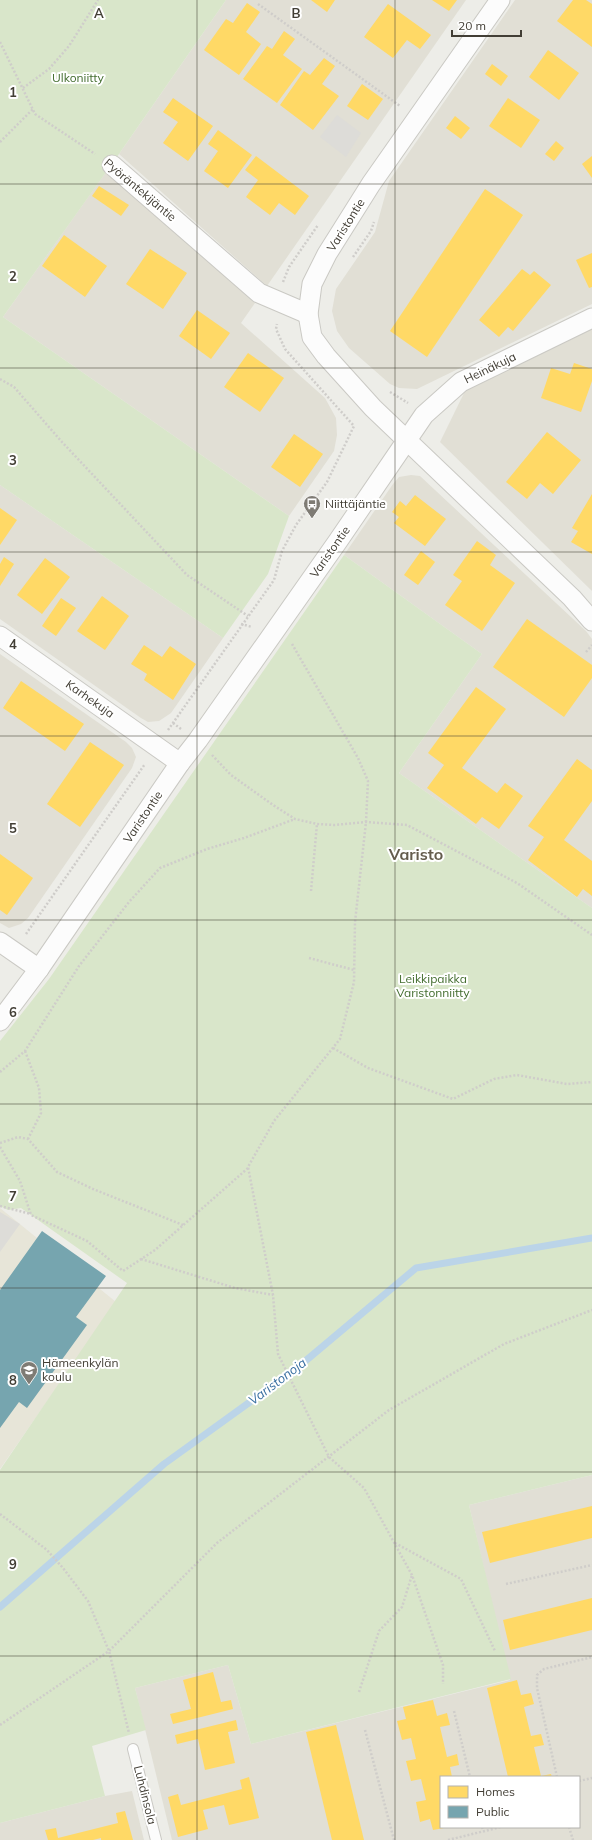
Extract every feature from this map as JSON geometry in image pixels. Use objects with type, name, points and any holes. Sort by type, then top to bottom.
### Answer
[{"type":"street","name":"Varistontie","points":[[0,1020],[39,969],[180,763],[198,740],[338,541],[405,440],[373,408],[326,356],[312,337],[308,314],[312,284],[327,254],[371,184],[500,0]]},
{"type":"street","name":"Pyöräntekijäntie","points":[[112,166],[259,292],[308,314]]},
{"type":"street","name":"Heinäkuja","points":[[405,440],[424,414],[461,382],[592,318]]},
{"type":"street","points":[[405,440],[572,598],[592,621]]},
{"type":"street","name":"Karhekuja","points":[[0,636],[158,746],[180,763]]},
{"type":"street","points":[[7,947],[39,969]]},
{"type":"lane","name":"Luhdinsola","points":[[133,1749],[156,1840]]},
{"type":"path","points":[[23,88],[49,69],[69,46],[98,0]]},
{"type":"path","points":[[258,4],[400,107]]},
{"type":"path","name":"Pyöräntekijäntie","points":[[0,42],[35,114],[112,166]]},
{"type":"path","points":[[396,113],[405,100]]},
{"type":"path","points":[[0,142],[33,109]]},
{"type":"path","points":[[7,947],[158,746],[241,624],[274,580],[282,551],[296,525],[327,482],[354,426],[285,349],[276,329],[277,300],[289,267],[322,219]]},
{"type":"path","points":[[0,379],[14,387],[62,442],[187,575],[248,616]]},
{"type":"path","points":[[0,1206],[32,1214],[87,1241],[123,1271],[155,1250],[248,1167],[274,1121],[340,1039],[346,1020],[354,982],[355,922],[366,822],[368,781],[358,758],[291,644],[272,634],[241,624]]},
{"type":"path","points":[[586,652],[592,645]]},
{"type":"path","points":[[173,723],[198,740],[232,775],[295,819],[317,824],[334,825],[366,822],[407,825],[517,883],[592,935]]},
{"type":"path","points":[[0,1072],[25,1051],[78,966],[129,902],[160,868],[207,849],[244,838],[295,819]]},
{"type":"path","points":[[311,891],[317,824]]},
{"type":"path","points":[[309,958],[354,970]]},
{"type":"path","points":[[332,1048],[368,1068],[453,1099],[494,1079],[517,1075],[567,1084],[592,1082]]},
{"type":"path","points":[[25,1051],[39,1088],[41,1114],[28,1139]]},
{"type":"path","points":[[0,1143],[18,1137],[28,1139],[57,1172],[93,1189],[183,1225]]},
{"type":"path","points":[[0,1147],[20,1181],[32,1214]]},
{"type":"path","points":[[248,1167],[273,1295],[278,1354],[329,1457],[364,1488],[412,1575],[442,1665],[443,1684]]},
{"type":"path","points":[[141,1259],[235,1288],[273,1295]]},
{"type":"path","points":[[0,1725],[109,1651],[217,1543],[389,1410],[504,1344],[592,1310]]},
{"type":"path","points":[[0,1514],[47,1550],[64,1568],[88,1601],[109,1651],[133,1749]]},
{"type":"path","points":[[394,1542],[461,1579],[495,1651]]},
{"type":"path","points":[[506,1584],[592,1565]]},
{"type":"path","points":[[359,1692],[379,1631],[402,1606],[412,1575]]},
{"type":"path","points":[[557,1776],[537,1688],[537,1675],[544,1669],[592,1657]]},
{"type":"path","points":[[454,1711],[470,1776]]},
{"type":"path","points":[[365,1730],[394,1840]]},
{"type":"path","points":[[580,1781],[592,1778]]},
{"type":"path","points":[[448,1840],[496,1828]]},
{"type":"path","points":[[569,1828],[573,1840]]},
{"type":"shaded area","points":[[226,0],[466,0],[267,286],[119,154]]},
{"type":"shaded area","points":[[515,0],[592,0],[592,304],[417,389],[399,388],[390,384],[349,348],[337,331],[332,311],[336,289],[375,232],[389,181]]},
{"type":"shaded area","points":[[337,115],[361,133],[346,157],[320,137]]},
{"type":"shaded area","points":[[106,172],[255,303],[241,323],[325,398],[336,418],[337,435],[334,451],[289,516],[3,317]]},
{"type":"shaded area","points":[[592,329],[592,591],[440,442],[465,391]]},
{"type":"shaded area","points":[[411,475],[420,476],[586,631],[592,639],[592,908],[399,773],[482,654],[344,555],[393,484],[399,477]]},
{"type":"shaded area","points":[[0,485],[223,638],[171,713],[159,721],[148,722],[0,619]]},
{"type":"shaded area","points":[[0,654],[126,742],[132,748],[136,757],[132,768],[28,918],[21,924],[9,928],[0,923]]},
{"type":"shaded area","name":"Hämeenkylän koulu","points":[[0,1208],[116,1302],[0,1469]]},
{"type":"shaded area","points":[[0,1212],[20,1224],[0,1252]]},
{"type":"shaded area","points":[[592,1475],[592,1840],[172,1840],[135,1688],[228,1665],[251,1744],[510,1680],[469,1505]]},
{"type":"shaded area","points":[[132,1791],[144,1840],[0,1840],[0,1823],[105,1796]]},
{"type":"green space","name":"Ulkoniitty","points":[[0,0],[226,0],[3,317],[289,516],[268,574],[223,638],[0,485]]},
{"type":"green space","name":"Leikkipaikka Varistonniitty","points":[[344,555],[482,654],[399,773],[592,908],[592,1475],[469,1505],[511,1679],[251,1744],[228,1665],[135,1688],[146,1730],[92,1746],[105,1796],[0,1823],[0,1470],[127,1283],[21,1208],[8,1210],[0,1206],[0,1041],[49,979]]},
{"type":"building: Homes","points":[[311,0],[335,0],[327,12]]},
{"type":"building: Homes","points":[[432,0],[457,0],[449,11]]},
{"type":"building: Homes","points":[[573,0],[586,0],[592,4],[592,47],[557,21]]},
{"type":"building: Homes","points":[[247,3],[260,12],[246,32],[261,44],[239,75],[204,50],[226,19],[233,23]]},
{"type":"building: Homes","points":[[388,4],[431,35],[420,49],[407,40],[393,58],[364,37]]},
{"type":"building: Homes","points":[[284,31],[295,39],[283,55],[302,69],[277,103],[243,79],[267,46],[272,49]]},
{"type":"building: Homes","points":[[548,50],[579,73],[559,100],[529,77]]},
{"type":"building: Homes","points":[[324,58],[335,66],[322,84],[339,96],[313,130],[280,105],[304,71],[310,75]]},
{"type":"building: Homes","points":[[492,64],[508,76],[501,86],[485,74]]},
{"type":"building: Homes","points":[[362,84],[383,99],[368,120],[347,106]]},
{"type":"building: Homes","points":[[173,98],[213,126],[188,161],[163,143],[178,122],[163,112]]},
{"type":"building: Homes","points":[[508,98],[540,120],[521,148],[489,126]]},
{"type":"building: Homes","points":[[455,116],[470,128],[461,139],[446,128]]},
{"type":"building: Homes","points":[[218,130],[252,155],[228,188],[204,171],[218,151],[208,144]]},
{"type":"building: Homes","points":[[556,141],[564,148],[554,161],[545,154]]},
{"type":"building: Homes","points":[[256,156],[309,196],[295,215],[279,203],[270,215],[246,197],[258,180],[245,170]]},
{"type":"building: Homes","points":[[592,156],[592,178],[582,164]]},
{"type":"building: Homes","points":[[99,186],[129,205],[121,216],[92,196]]},
{"type":"building: Homes","points":[[485,189],[523,215],[427,357],[390,331]]},
{"type":"building: Homes","points":[[64,235],[107,266],[85,297],[42,266]]},
{"type":"building: Homes","points":[[150,249],[187,273],[163,309],[126,284]]},
{"type":"building: Homes","points":[[592,253],[592,287],[589,288],[576,260]]},
{"type":"building: Homes","points":[[522,269],[530,275],[534,271],[551,285],[513,331],[508,327],[499,337],[479,320]]},
{"type":"building: Homes","points":[[197,310],[230,333],[211,359],[179,336]]},
{"type":"building: Homes","points":[[248,353],[284,378],[260,412],[224,387]]},
{"type":"building: Homes","points":[[574,363],[592,369],[592,381],[581,412],[541,398],[551,368],[570,374]]},
{"type":"building: Homes","points":[[547,432],[581,460],[553,494],[540,483],[527,499],[506,482]]},
{"type":"building: Homes","points":[[294,434],[323,454],[300,487],[271,467]]},
{"type":"building: Homes","points":[[592,494],[592,554],[571,542],[578,531],[572,528]]},
{"type":"building: Homes","points":[[415,495],[446,519],[425,546],[394,523],[399,517],[392,512],[400,501],[406,506]]},
{"type":"building: Homes","points":[[0,508],[17,520],[0,545]]},
{"type":"building: Homes","points":[[477,541],[496,555],[490,565],[515,583],[482,631],[445,605],[462,581],[453,575]]},
{"type":"building: Homes","points":[[421,551],[435,562],[418,585],[404,575]]},
{"type":"building: Homes","points":[[4,557],[14,564],[0,586],[0,564]]},
{"type":"building: Homes","points":[[45,558],[70,577],[42,614],[17,595]]},
{"type":"building: Homes","points":[[102,596],[129,616],[105,650],[77,631]]},
{"type":"building: Homes","points":[[61,598],[76,608],[56,636],[42,626]]},
{"type":"building: Homes","points":[[527,619],[592,665],[592,678],[564,717],[493,667]]},
{"type":"building: Homes","points":[[144,645],[162,657],[170,646],[196,664],[173,700],[144,680],[147,674],[131,664]]},
{"type":"building: Homes","points":[[21,681],[84,724],[65,751],[3,708]]},
{"type":"building: Homes","points":[[476,687],[506,709],[462,768],[497,793],[505,783],[523,796],[499,829],[482,817],[476,824],[427,788],[444,765],[428,753]]},
{"type":"building: Homes","points":[[90,742],[124,765],[80,827],[47,804]]},
{"type":"building: Homes","points":[[577,759],[592,770],[592,801],[564,840],[592,861],[592,896],[583,889],[577,897],[528,860],[544,837],[528,826]]},
{"type":"building: Homes","points":[[0,854],[33,878],[7,915],[0,910]]},
{"type":"building: Homes","points":[[592,1506],[592,1538],[490,1563],[482,1532]]},
{"type":"building: Homes","points":[[592,1598],[592,1630],[510,1650],[503,1620]]},
{"type":"building: Homes","points":[[213,1672],[221,1702],[231,1700],[233,1709],[173,1724],[170,1714],[191,1709],[183,1680]]},
{"type":"building: Homes","points":[[517,1680],[521,1695],[531,1693],[534,1704],[524,1707],[531,1736],[541,1734],[544,1745],[534,1747],[541,1776],[508,1776],[487,1688]]},
{"type":"building: Homes","points":[[433,1700],[437,1716],[447,1713],[450,1725],[440,1727],[447,1757],[457,1754],[459,1765],[450,1767],[452,1776],[440,1776],[440,1828],[444,1828],[433,1830],[430,1819],[420,1822],[416,1802],[426,1800],[421,1779],[411,1781],[406,1761],[416,1759],[411,1738],[402,1740],[397,1721],[406,1719],[403,1707]]},
{"type":"building: Homes","points":[[236,1720],[238,1730],[228,1732],[235,1763],[205,1770],[198,1739],[177,1744],[175,1735]]},
{"type":"building: Homes","points":[[336,1725],[364,1840],[332,1840],[306,1732]]},
{"type":"building: Homes","points":[[551,1774],[552,1776],[541,1776]]},
{"type":"building: Homes","points":[[249,1777],[259,1818],[229,1825],[224,1805],[203,1810],[208,1829],[178,1837],[168,1797],[178,1794],[181,1805],[242,1789],[240,1780]]},
{"type":"building: Homes","points":[[125,1811],[133,1840],[101,1840],[101,1838],[93,1840],[48,1840],[45,1830],[56,1828],[58,1838],[118,1823],[116,1813]]},
{"type":"building: Public","name":"Hämeenkylän koulu","points":[[42,1231],[106,1276],[76,1317],[87,1325],[27,1408],[19,1402],[0,1428],[0,1290]]},
{"type":"waterway","name":"Varistonoja","points":[[0,1607],[164,1464],[297,1368],[416,1268],[592,1238]]},
{"type":"place","name":"Niittäjäntie","points":[[312,519]]},
{"type":"place","name":"Hämeenkylän koulu","points":[[29,1385]]},
{"type":"district","name":"Varisto","points":[[416,854]]}]
